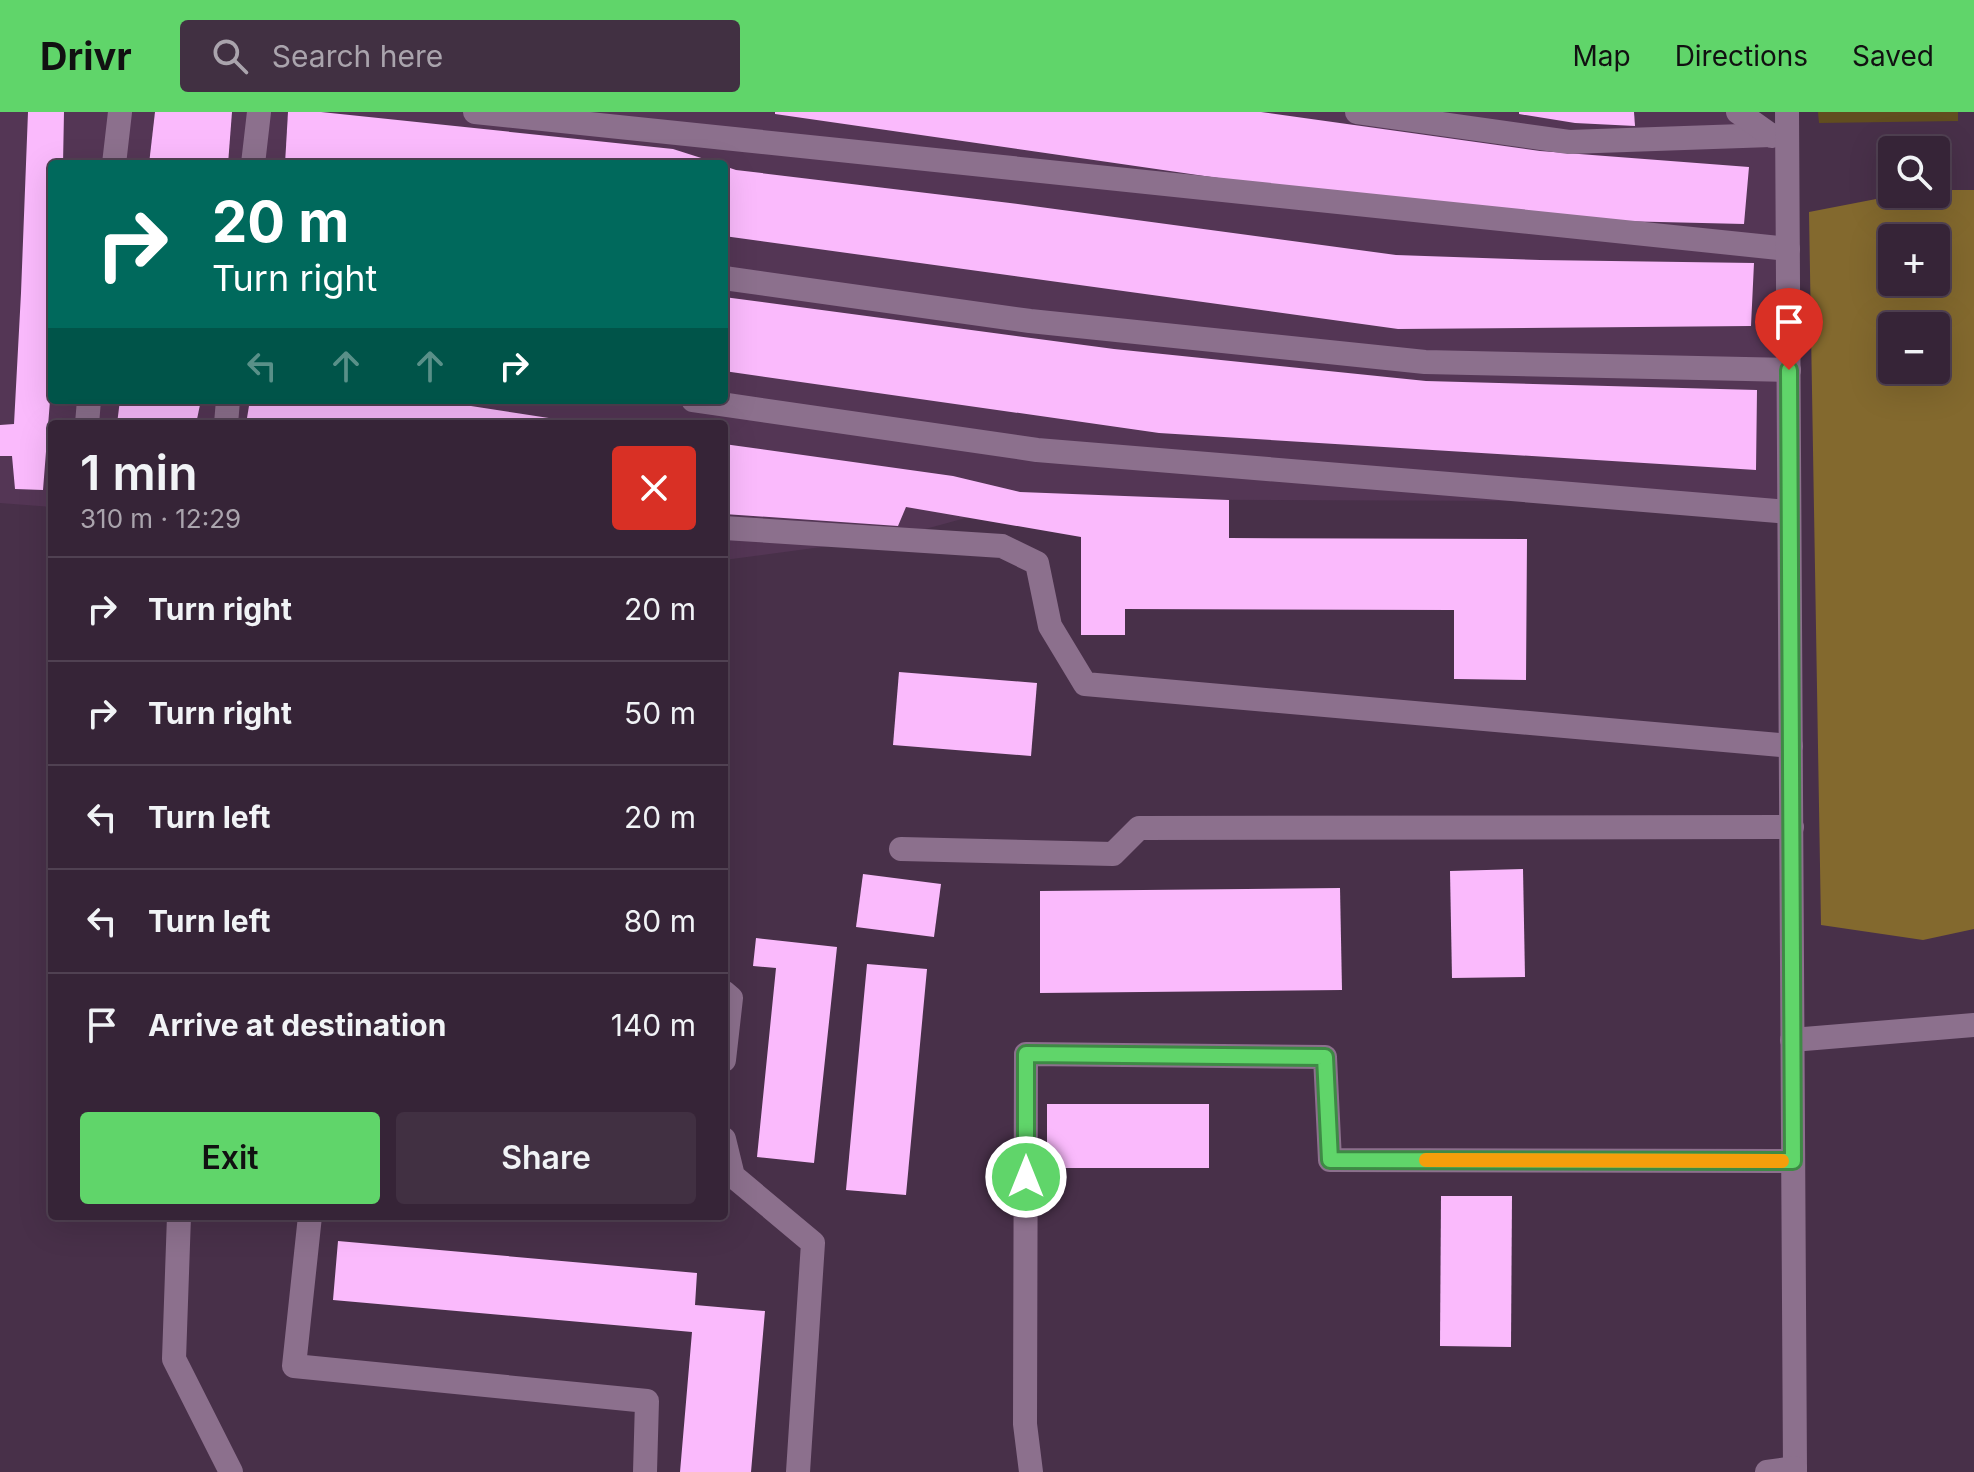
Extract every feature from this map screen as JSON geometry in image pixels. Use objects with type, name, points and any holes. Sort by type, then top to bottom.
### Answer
[{"type":"street","points":[[114,160],[120,112]]},
{"type":"street","points":[[253,160],[259,112]]},
{"type":"street","points":[[475,112],[1788,249]]},
{"type":"street","points":[[1357,112],[1569,142],[1771,135]]},
{"type":"street","points":[[1738,112],[1771,135],[1787,163]]},
{"type":"street","points":[[1767,1472],[1795,1470],[1787,112]]},
{"type":"street","points":[[728,279],[1030,321],[1425,362],[1789,370]]},
{"type":"street","points":[[721,404],[1037,450],[1789,512]]},
{"type":"street","points":[[728,528],[1002,546],[1037,563],[1050,626],[1085,684],[1791,746]]},
{"type":"street","points":[[901,849],[1113,854],[1139,828],[1792,827]]},
{"type":"street","points":[[728,995],[731,998],[728,1025]]},
{"type":"street","points":[[1792,1040],[1974,1025]]},
{"type":"street","points":[[1031,1472],[1025,1424],[1026,1054],[1325,1057],[1330,1160],[1793,1161]]},
{"type":"street","points":[[728,1155],[733,1176],[813,1243],[798,1472]]},
{"type":"street","points":[[179,1220],[174,1359],[231,1472]]},
{"type":"street","points":[[310,1220],[294,1366],[647,1401],[645,1472]]},
{"type":"shaded area","points":[[0,112],[1736,112],[1779,140],[1781,502],[1035,499],[896,537],[728,559],[728,420],[48,420],[48,507],[0,503]]},
{"type":"shaded area","points":[[1818,112],[1958,112],[1958,121],[1819,123]]},
{"type":"shaded area","points":[[1950,190],[1974,190],[1974,929],[1923,940],[1821,925],[1809,212],[1878,199],[1878,208],[1950,208]]},
{"type":"building","points":[[28,112],[64,112],[63,160],[48,160],[50,404],[43,490],[15,489],[12,456],[0,456],[0,425],[14,424]]},
{"type":"building","points":[[155,112],[232,112],[228,160],[149,160]]},
{"type":"building","points":[[288,112],[321,112],[673,149],[708,160],[285,160]]},
{"type":"building","points":[[775,112],[1261,112],[1540,151],[1749,167],[1744,224],[1495,218]]},
{"type":"building","points":[[1519,112],[1634,112],[1635,126],[1575,123]]},
{"type":"building","points":[[728,167],[1396,255],[1754,263],[1751,326],[1398,329],[728,237]]},
{"type":"building","points":[[728,298],[1114,349],[1426,381],[1757,390],[1756,470],[1159,433],[728,372]]},
{"type":"building","points":[[120,404],[200,404],[197,420],[118,420]]},
{"type":"building","points":[[249,404],[458,404],[562,420],[247,420]]},
{"type":"building","points":[[728,445],[953,476],[1020,492],[1229,500],[1229,538],[1527,539],[1526,680],[1454,679],[1454,610],[1125,609],[1125,635],[1081,635],[1081,537],[906,507],[898,526],[728,514]]},
{"type":"building","points":[[899,672],[1037,683],[1031,756],[893,745]]},
{"type":"building","points":[[1523,869],[1525,977],[1452,978],[1450,871]]},
{"type":"building","points":[[863,874],[941,884],[934,937],[856,927]]},
{"type":"building","points":[[1340,888],[1342,990],[1040,993],[1040,891]]},
{"type":"building","points":[[756,938],[837,947],[814,1163],[757,1157],[776,968],[753,966]]},
{"type":"building","points":[[867,964],[927,969],[906,1195],[846,1190]]},
{"type":"building","points":[[1047,1104],[1209,1104],[1209,1168],[1047,1168]]},
{"type":"building","points":[[1441,1196],[1512,1196],[1511,1347],[1440,1346]]},
{"type":"building","points":[[338,1241],[697,1273],[695,1305],[765,1311],[751,1472],[680,1472],[692,1332],[333,1300]]},
{"type":"slow traffic","points":[[1426,1160],[1782,1161]]},
{"type":"route","points":[[1026,1177],[1026,1054],[1325,1057],[1330,1160],[1793,1161],[1789,370]]}]
